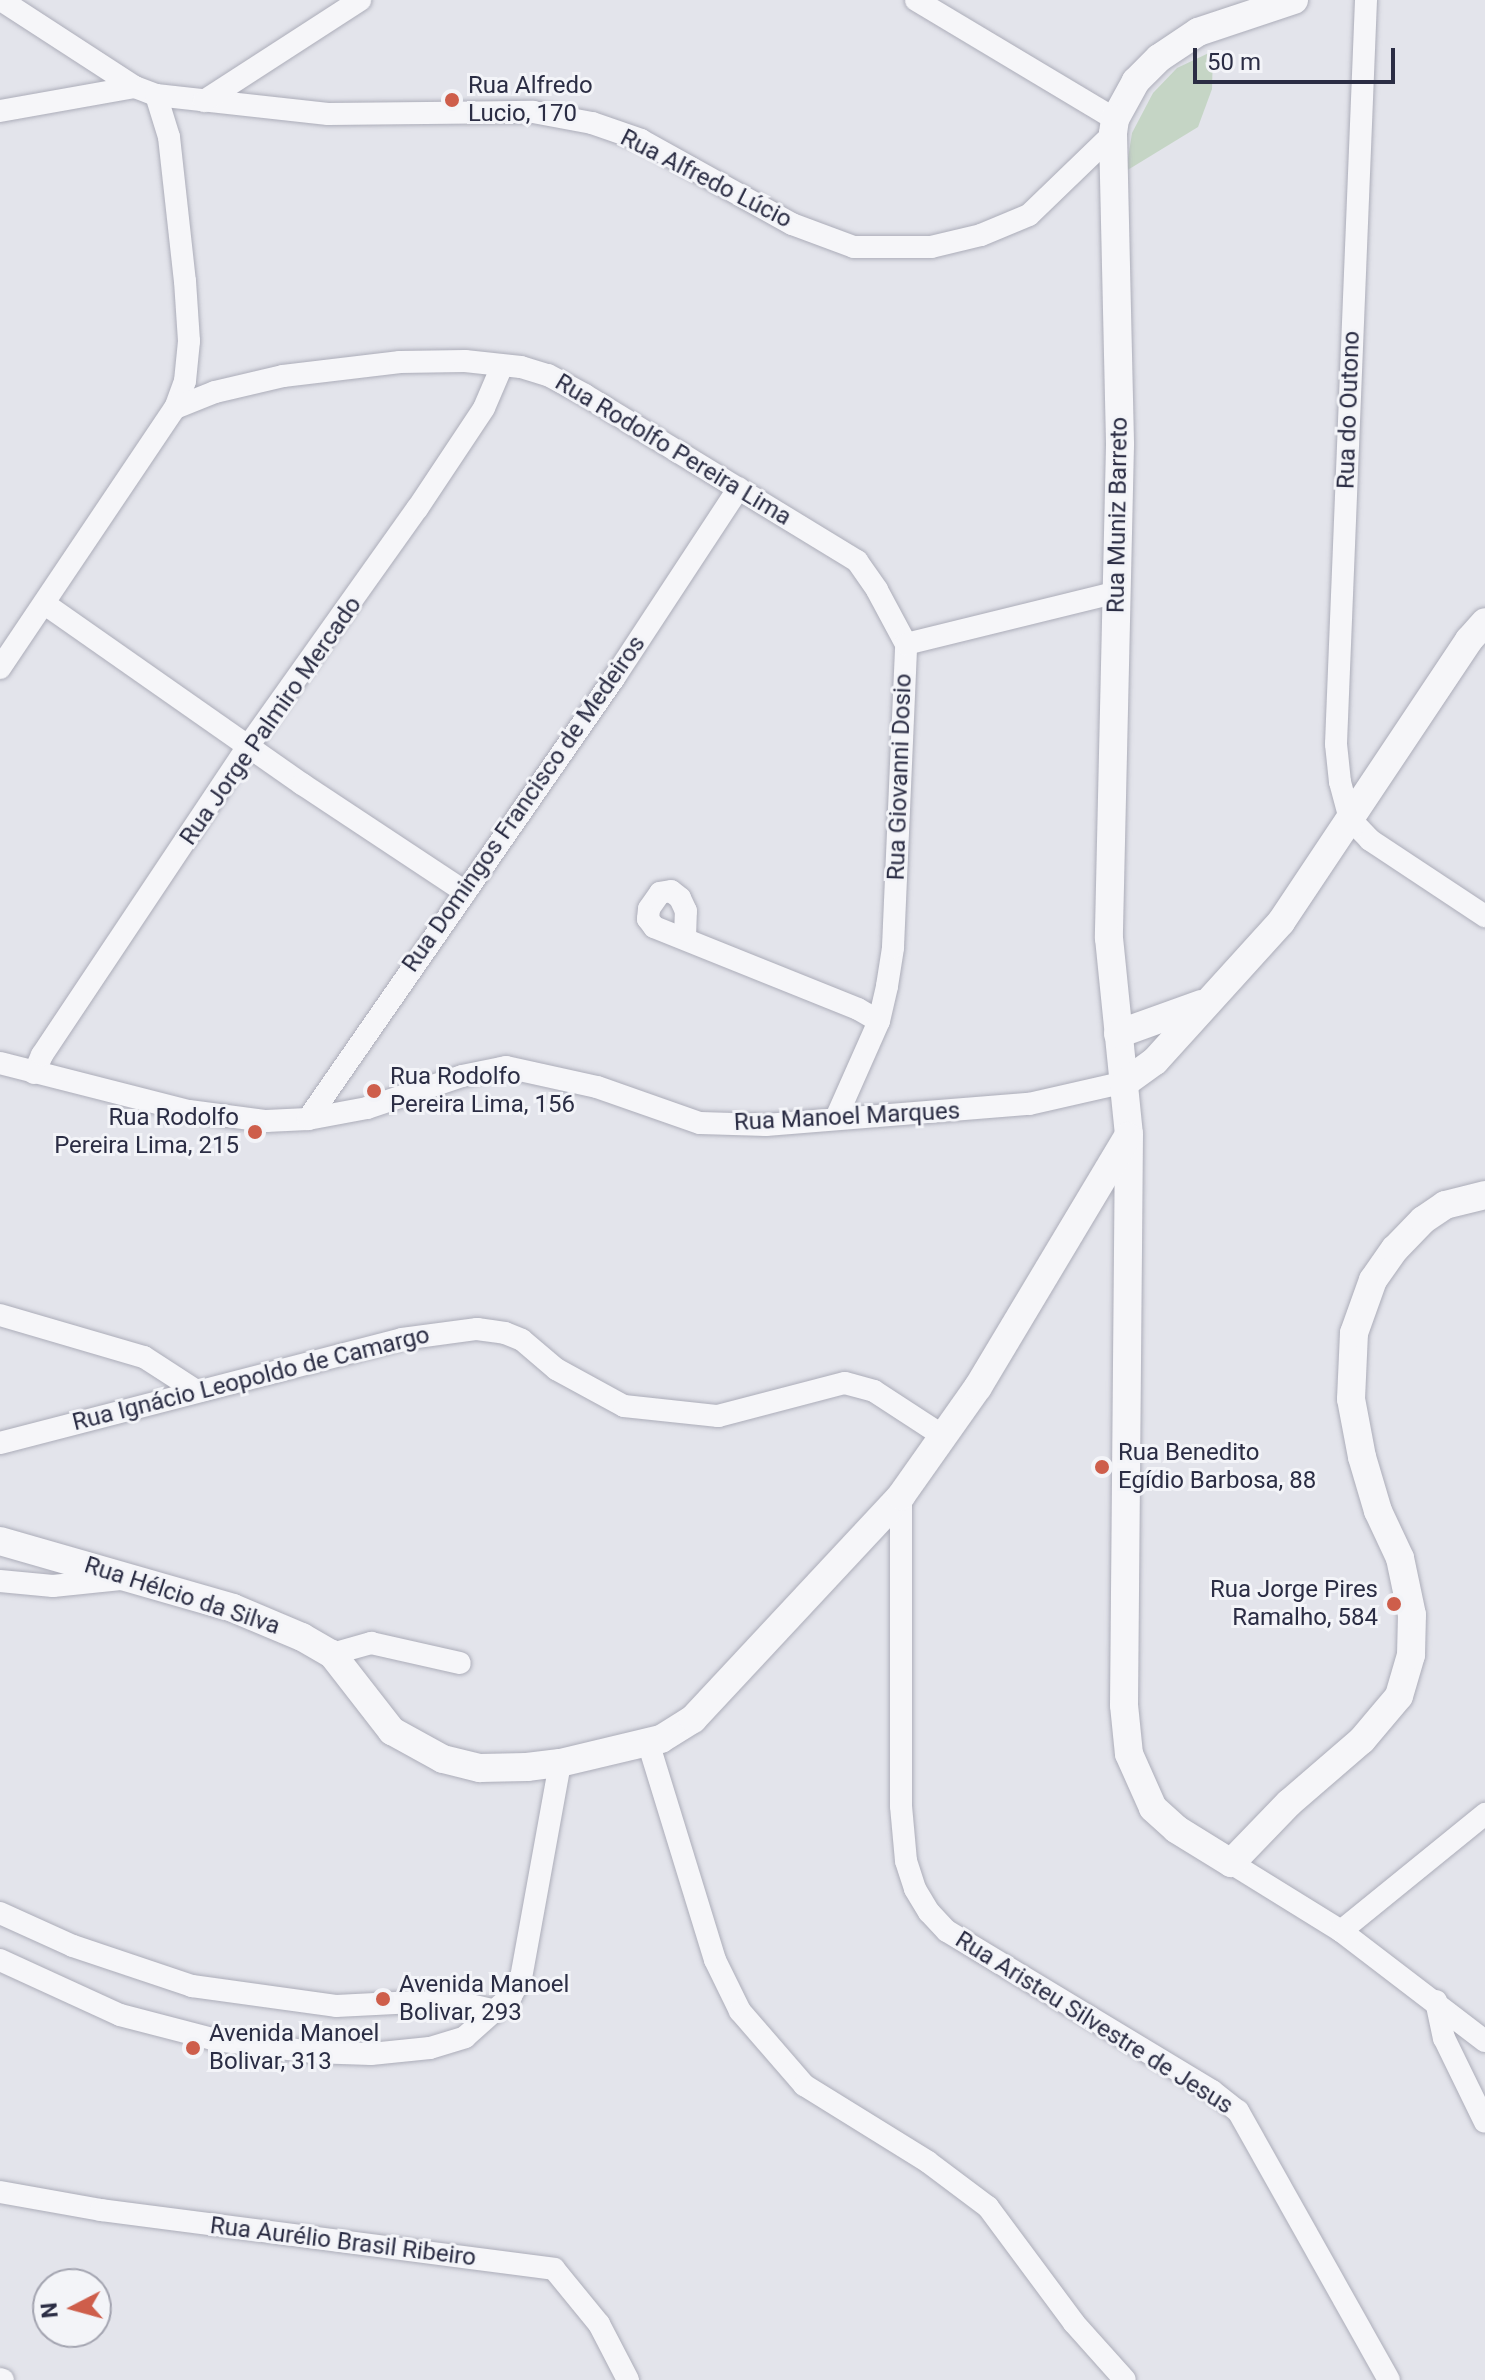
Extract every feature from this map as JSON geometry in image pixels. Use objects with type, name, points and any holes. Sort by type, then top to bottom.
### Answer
[{"type":"street","name":"Rua Alfredo Lúcio","points":[[1,0],[146,91],[204,101],[339,114],[533,112],[592,123],[641,140],[815,235],[854,247],[931,247],[981,235],[1029,215],[1114,126]]},
{"type":"street","points":[[204,101],[360,0]]},
{"type":"street","points":[[916,0],[1114,126],[1136,81],[1182,41],[1209,28],[1294,0]]},
{"type":"street","name":"Rua do Outono","points":[[1350,819],[1340,782],[1336,744],[1366,0]]},
{"type":"street","points":[[0,111],[146,91],[169,137],[189,341],[185,381],[175,408],[0,668]]},
{"type":"street","name":"Rua Muniz Barreto","points":[[1114,126],[1120,445],[1109,938],[1129,1134],[1124,1691],[1129,1754],[1153,1808],[1176,1829],[1231,1863]]},
{"type":"street","name":"Rua Rodolfo Pereira Lima","points":[[175,408],[229,389],[283,376],[352,367],[465,361],[548,375],[857,561],[877,590],[906,644]]},
{"type":"street","name":"Rua Jorge Palmiro Mercado","points":[[34,1073],[42,1055],[249,745],[417,509],[484,408],[502,366]]},
{"type":"street","name":"Rua Domingos Francisco de Medeiros","points":[[308,1119],[614,678],[739,488]]},
{"type":"street","name":"Rua Giovanni Dosio","points":[[836,1118],[879,1021],[893,947],[906,644],[1118,592]]},
{"type":"street","points":[[45,604],[465,892]]},
{"type":"street","points":[[1126,1082],[1155,1061],[1205,1002],[1281,922],[1469,640],[1485,622]]},
{"type":"street","points":[[1350,819],[1370,840],[1485,916]]},
{"type":"street","points":[[685,937],[879,1021]]},
{"type":"street","points":[[1118,1034],[1205,1002]]},
{"type":"street","points":[[0,1063],[189,1111],[266,1121],[308,1119]]},
{"type":"street","name":"Rua Manoel Marques","points":[[308,1119],[367,1108],[462,1076],[506,1067],[571,1081],[700,1123],[766,1125],[1029,1104],[1126,1082]]},
{"type":"street","name":"Rua Hélcio da Silva","points":[[0,1541],[271,1622],[332,1654],[392,1731],[419,1749],[443,1759],[480,1768],[560,1763],[672,1734],[693,1719],[901,1496],[978,1387],[1129,1134]]},
{"type":"street","points":[[1485,1195],[1445,1205],[1423,1220],[1395,1249],[1373,1280],[1354,1333],[1351,1399],[1362,1457],[1378,1511],[1400,1558],[1412,1615],[1411,1655],[1399,1696],[1362,1740],[1289,1803],[1231,1863],[1341,1931],[1485,2041]]},
{"type":"street","points":[[0,1315],[144,1357],[195,1390]]},
{"type":"street","name":"Rua Ignácio Leopoldo de Camargo","points":[[0,1443],[195,1390],[402,1339],[477,1329],[505,1333],[522,1340],[556,1369],[624,1406],[657,1412],[718,1416],[845,1383],[874,1391],[943,1436]]},
{"type":"street","name":"Rua Aristeu Silvestre de Jesus","points":[[901,1496],[901,1806],[906,1861],[915,1889],[929,1912],[947,1931],[1212,2091],[1238,2111],[1389,2380]]},
{"type":"street","points":[[0,1581],[53,1586],[127,1578]]},
{"type":"street","points":[[332,1654],[371,1643],[460,1663]]},
{"type":"street","points":[[648,1742],[715,1960],[740,2011],[804,2085],[971,2191],[988,2207],[1074,2323],[1125,2380]]},
{"type":"street","points":[[0,1960],[120,2015],[216,2040],[312,2052],[371,2054],[430,2048],[465,2037],[511,1996],[521,1978],[560,1763]]},
{"type":"street","points":[[1341,1931],[1485,1814]]},
{"type":"street","points":[[0,1913],[73,1946],[192,1986],[336,2006],[415,2002],[470,2005],[496,2011]]},
{"type":"street","points":[[1436,2001],[1444,2038],[1485,2122]]},
{"type":"street","name":"Rua Aurélio Brasil Ribeiro","points":[[0,2192],[117,2213],[554,2269],[599,2324],[628,2380]]},
{"type":"green space","points":[[1213,51],[1212,89],[1198,127],[1126,171],[1132,133],[1153,93],[1177,68]]},
{"type":"place","name":"Rua Alfredo Lucio, 170","points":[[452,100]]},
{"type":"place","name":"Rua Rodolfo Pereira Lima, 156","points":[[374,1091]]},
{"type":"place","name":"Rua Rodolfo Pereira Lima, 215","points":[[255,1132]]},
{"type":"place","name":"Rua Benedito Egídio Barbosa, 88","points":[[1102,1467]]},
{"type":"place","name":"Rua Jorge Pires Ramalho, 584","points":[[1394,1604]]},
{"type":"place","name":"Avenida Manoel Bolivar, 293","points":[[383,1999]]},
{"type":"place","name":"Avenida Manoel Bolivar, 313","points":[[193,2048]]}]
